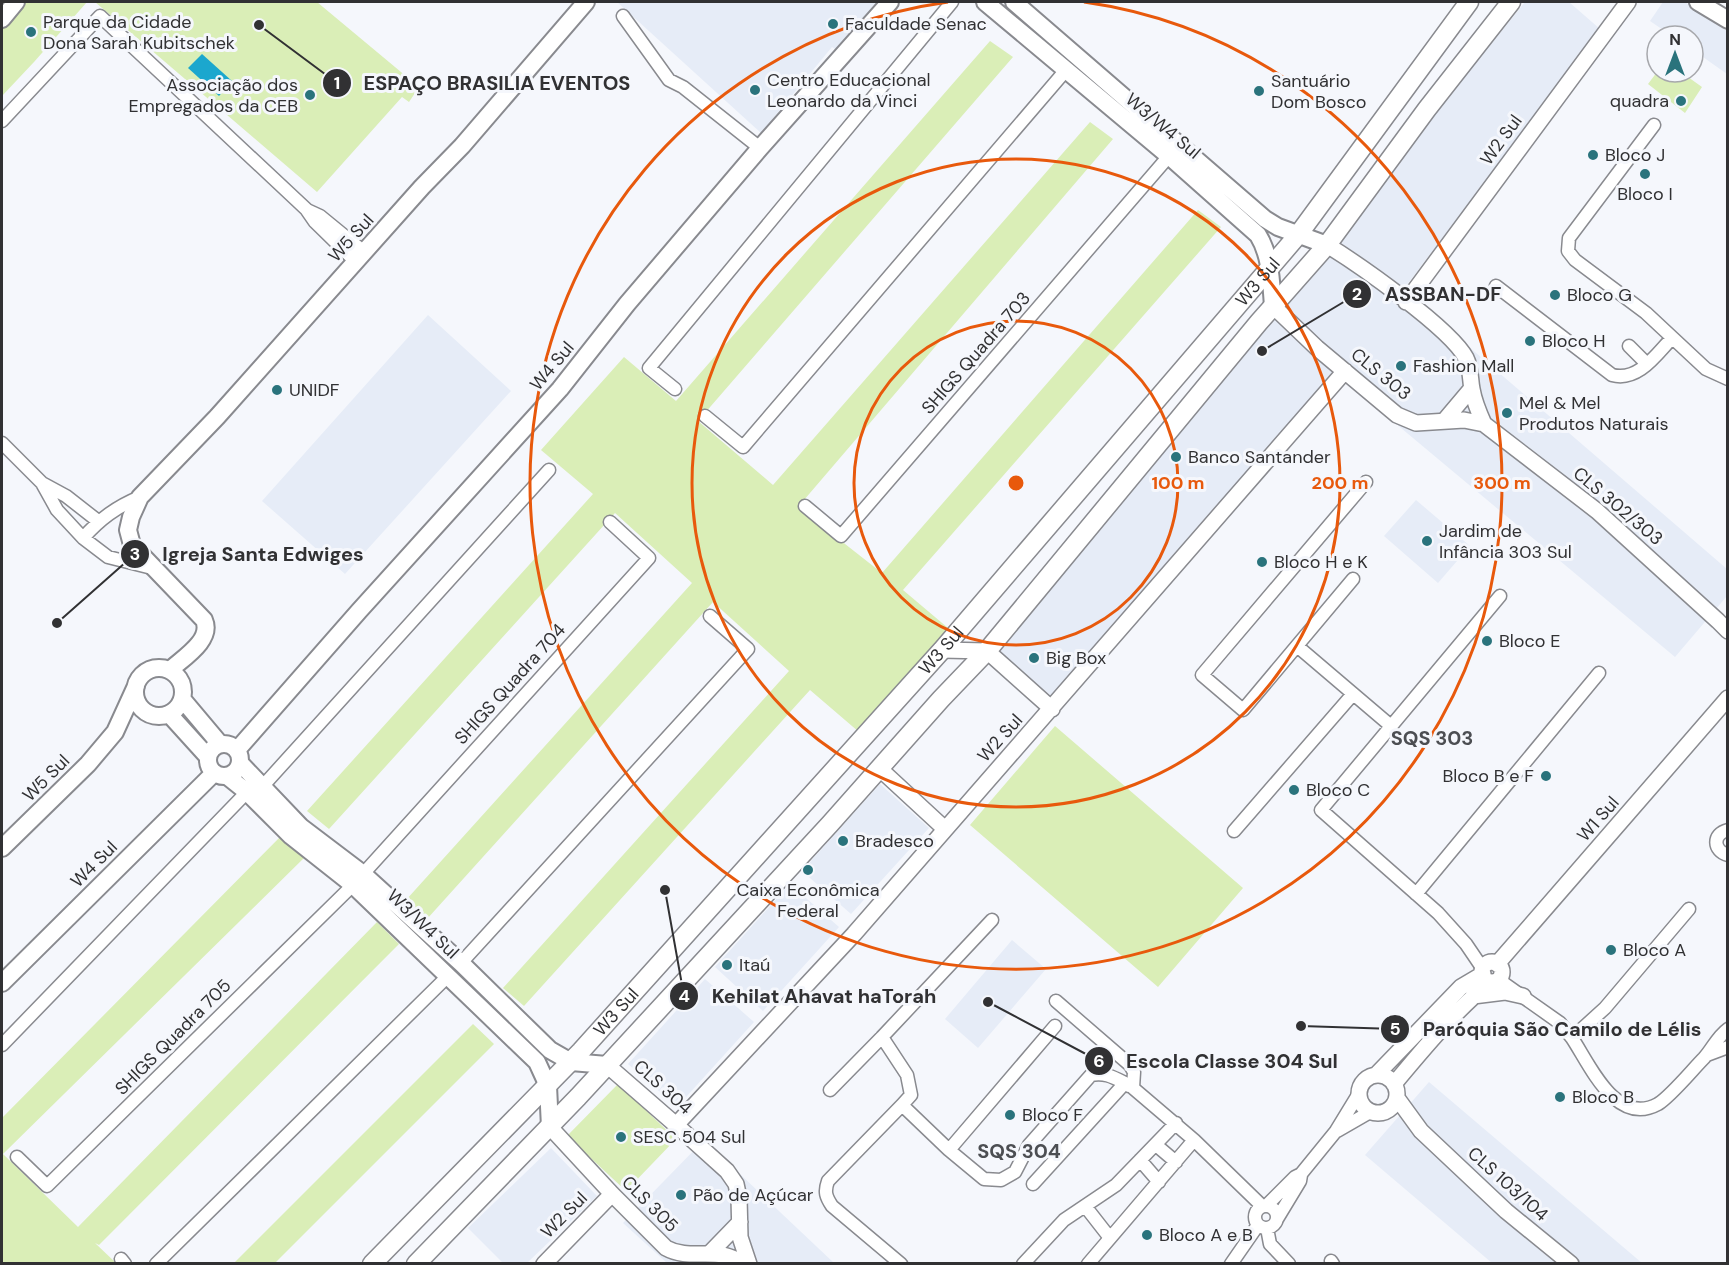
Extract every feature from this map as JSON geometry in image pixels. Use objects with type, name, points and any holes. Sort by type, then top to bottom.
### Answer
[{"type":"main road","points":[[2,19],[15,2]]},
{"type":"main road","name":"W5 Sul","points":[[170,670],[202,640],[207,633],[207,627],[204,620],[132,545],[128,530],[140,497],[217,417],[422,187],[477,130],[586,2]]},
{"type":"main road","name":"W4 Sul","points":[[238,756],[359,611],[560,389],[627,304],[760,148],[890,2]]},
{"type":"main road","name":"W3/W4 Sul","points":[[985,2],[1066,70],[1122,107],[1218,189],[1264,244],[1270,269],[1273,306]]},
{"type":"main road","name":"W3/W4 Sul","points":[[1014,2],[1169,156],[1278,227],[1327,245]]},
{"type":"main road","name":"W3 Sul","points":[[372,1263],[571,1062],[942,650],[1298,235],[1469,2]]},
{"type":"main road","name":"W3 Sul","points":[[420,1259],[550,1127],[987,651],[1143,461],[1327,245],[1427,109],[1511,2]]},
{"type":"main road","points":[[1698,2],[1728,20]]},
{"type":"main road","points":[[1402,94],[1419,95],[1424,99],[1427,109]]},
{"type":"main road","points":[[1130,433],[1131,452],[1143,461]]},
{"type":"main road","points":[[159,668],[170,670],[180,679],[183,686],[183,700],[180,706],[169,714],[162,716],[149,714],[139,706],[135,696],[140,677],[149,670],[159,668]]},
{"type":"main road","name":"W5 Sul","points":[[2,848],[88,765],[115,732],[136,686]]},
{"type":"main road","points":[[183,700],[220,744]]},
{"type":"main road","name":"W5 Sul","points":[[115,732],[149,714]]},
{"type":"main road","name":"W3/W4 Sul","points":[[169,714],[216,769],[255,789]]},
{"type":"main road","points":[[220,744],[229,745],[238,756],[235,771],[216,769],[212,749],[220,744]]},
{"type":"main road","name":"W3/W4 Sul","points":[[238,756],[255,789],[296,831],[358,879],[403,921],[461,963],[537,1062],[548,1086],[550,1127]]},
{"type":"main road","name":"W4 Sul","points":[[2,983],[216,769]]},
{"type":"main road","points":[[725,892],[739,898],[742,919]]},
{"type":"main road","name":"W3/W4 Sul","points":[[403,921],[448,976],[504,1018],[571,1062],[607,1065]]},
{"type":"main road","points":[[411,1226],[407,1246],[412,1254],[420,1259]]},
{"type":"street","points":[[675,389],[649,368],[952,2]]},
{"type":"street","name":"W2 Sul","points":[[1406,302],[1628,2]]},
{"type":"street","points":[[2,121],[100,16],[306,209],[320,216],[360,257]]},
{"type":"street","points":[[623,16],[669,80],[684,87],[760,148]]},
{"type":"street","points":[[705,416],[743,447],[1066,70]]},
{"type":"street","points":[[1654,125],[1569,238],[1568,250],[1575,260],[1646,313],[1706,369],[1728,379]]},
{"type":"street","name":"SHIGS Quadra 703","points":[[805,506],[841,536],[1169,156]]},
{"type":"street","points":[[1327,245],[1406,302],[1456,344],[1466,359],[1472,388],[1484,424]]},
{"type":"street","points":[[1496,286],[1612,375],[1621,377],[1634,375],[1672,338]]},
{"type":"street","name":"CLS 303","points":[[1273,306],[1397,415],[1416,423],[1464,420],[1484,424]]},
{"type":"street","points":[[1629,346],[1647,364]]},
{"type":"street","name":"W2 Sul","points":[[676,1125],[854,934],[1345,371]]},
{"type":"street","points":[[1444,421],[1472,388]]},
{"type":"street","name":"CLS 302/303","points":[[1484,424],[1598,511],[1726,627]]},
{"type":"street","points":[[2,443],[42,483],[57,510],[83,538]]},
{"type":"street","points":[[2,1045],[255,789],[549,470]]},
{"type":"street","points":[[1353,579],[1243,710],[1202,675],[1366,482]]},
{"type":"street","points":[[42,483],[66,496],[98,521]]},
{"type":"street","name":"W5 Sul","points":[[140,497],[121,505],[98,521],[83,538],[108,556],[152,568]]},
{"type":"street","name":"SHIGS Quadra 704","points":[[358,879],[649,558],[610,522]]},
{"type":"street","points":[[1500,596],[1321,810],[1438,913],[1493,971],[1560,1023],[1614,1099],[1633,1109],[1647,1108],[1660,1103],[1707,1055],[1718,1036],[1728,1029]]},
{"type":"street","points":[[461,963],[748,649],[710,616]]},
{"type":"street","points":[[1297,646],[1391,726]]},
{"type":"street","points":[[942,650],[987,651],[1052,709]]},
{"type":"street","points":[[1416,894],[1599,673]]},
{"type":"street","points":[[1234,831],[1353,694]]},
{"type":"street","name":"W1 Sul","points":[[1396,1091],[1423,1050],[1473,996],[1728,699]]},
{"type":"street","name":"W1 Sul","points":[[1376,1075],[1461,987],[1493,971],[1728,714]]},
{"type":"street","points":[[880,769],[945,829]]},
{"type":"street","points":[[1728,830],[1722,831],[1717,837],[1716,844],[1719,851],[1728,855]]},
{"type":"street","name":"SHIGS Quadra 705","points":[[17,1157],[47,1186],[358,879]]},
{"type":"street","points":[[1572,1038],[1605,1008],[1689,909]]},
{"type":"street","points":[[830,1090],[992,920]]},
{"type":"street","points":[[156,1263],[448,976]]},
{"type":"street","points":[[1473,996],[1505,992],[1523,996]]},
{"type":"street","points":[[1033,1184],[1129,1085],[1134,1072],[1130,1065],[1056,1001]]},
{"type":"street","points":[[949,1150],[1055,1026]]},
{"type":"street","points":[[882,1038],[907,1076],[911,1095],[828,1181],[825,1189],[832,1206],[901,1263]]},
{"type":"street","points":[[1707,1055],[1728,1047]]},
{"type":"street","name":"CLS 304","points":[[607,1065],[727,1171],[736,1184],[739,1198],[740,1237],[748,1263]]},
{"type":"street","points":[[902,1105],[949,1150],[984,1179],[1001,1180],[1015,1172],[1029,1145],[1091,1075],[1099,1073],[1109,1075],[1129,1085],[1176,1123],[1232,1178],[1264,1206],[1275,1210],[1277,1219]]},
{"type":"street","points":[[1231,1263],[1260,1223],[1258,1208],[1264,1206],[1301,1174],[1336,1131],[1358,1095],[1363,1082],[1376,1075],[1383,1076],[1396,1091],[1395,1105],[1336,1131]]},
{"type":"street","name":"CLS 103/104","points":[[1396,1091],[1421,1131],[1506,1211],[1571,1263]]},
{"type":"street","points":[[1358,1095],[1360,1102],[1377,1113]]},
{"type":"street","name":"CLS 103/104","points":[[1377,1113],[1421,1131]]},
{"type":"street","points":[[1023,1263],[1064,1220],[1116,1185],[1176,1123]]},
{"type":"street","name":"CLS 305","points":[[550,1127],[666,1248],[685,1255],[709,1254],[748,1263]]},
{"type":"street","points":[[1088,1263],[1194,1140]]},
{"type":"street","points":[[1156,1145],[1176,1162]]},
{"type":"street","points":[[1140,1160],[1159,1182]]},
{"type":"street","points":[[1260,1223],[1275,1223],[1300,1181],[1301,1174]]},
{"type":"street","points":[[1232,1178],[1260,1223],[1270,1244],[1289,1263]]},
{"type":"street","name":"W2 Sul","points":[[544,1263],[612,1194]]},
{"type":"street","points":[[1085,1206],[1110,1238]]},
{"type":"street","points":[[709,1254],[740,1222]]},
{"type":"shaded area","name":"Centro Educacional Leonardo da Vinci","points":[[617,2],[879,2],[837,50],[832,47],[761,133]]},
{"type":"shaded area","points":[[1525,2],[1569,2],[1600,29],[1403,290],[1727,569],[1727,596],[1675,657],[1334,372],[1053,697],[998,652]]},
{"type":"shaded area","points":[[1663,2],[1685,2],[1727,31],[1727,74],[1705,58],[1705,24],[1654,24],[1650,21]]},
{"type":"shaded area","points":[[428,315],[511,391],[345,574],[262,501]]},
{"type":"shaded area","name":"Jardim de Infância 303 Sul","points":[[1416,500],[1470,546],[1438,583],[1384,536]]},
{"type":"shaded area","points":[[880,784],[929,828],[851,914],[802,871]]},
{"type":"shaded area","points":[[790,884],[839,927],[763,1011],[715,967]]},
{"type":"shaded area","points":[[1012,940],[1046,969],[978,1048],[945,1019]]},
{"type":"shaded area","points":[[705,979],[754,1022],[677,1107],[628,1064]]},
{"type":"shaded area","points":[[1429,1082],[1642,1263],[1492,1263],[1365,1155]]},
{"type":"shaded area","points":[[704,1140],[834,1263],[667,1263],[623,1223]]},
{"type":"shaded area","points":[[551,1148],[597,1196],[527,1263],[503,1263],[468,1228]]},
{"type":"green space","name":"Parque da Cidade Dona Sarah Kubitschek","points":[[2,2],[87,2],[2,96]]},
{"type":"green space","name":"Associação dos Empregados da CEB","points":[[95,2],[317,2],[419,87],[409,102],[402,97],[317,192]]},
{"type":"green space","points":[[990,41],[1013,57],[698,421],[773,485],[1090,122],[1113,139],[798,507],[882,573],[1198,210],[1221,227],[903,590],[948,628],[859,732],[810,690],[524,1006],[503,988],[789,671],[713,602],[427,919],[406,900],[692,583],[615,513],[329,829],[307,811],[593,494],[541,450],[624,357],[676,401]]},
{"type":"green space","name":"quadra","points":[[1648,84],[1698,84],[1702,87],[1685,113]]},
{"type":"green space","points":[[1055,726],[1243,888],[1158,987],[970,825]]},
{"type":"green space","points":[[284,833],[307,855],[3,1154],[78,1227],[377,922],[399,944],[99,1245],[95,1243],[116,1263],[2,1264],[2,1118]]},
{"type":"green space","points":[[473,1024],[494,1044],[275,1263],[234,1263]]},
{"type":"green space","name":"SESC 504 Sul","points":[[618,1084],[676,1139],[626,1191],[567,1136]]},
{"type":"water","points":[[202,54],[232,81],[219,96],[188,68]]},
{"type":"place","name":"Faculdade Senac","points":[[833,24]]},
{"type":"place","name":"ESPAÇO BRASILIA EVENTOS","points":[[259,25]]},
{"type":"place","name":"Parque da Cidade Dona Sarah Kubitschek","points":[[31,32]]},
{"type":"place","name":"Centro Educacional Leonardo da Vinci","points":[[755,90]]},
{"type":"place","name":"Santuário Dom Bosco","points":[[1259,91]]},
{"type":"place","name":"Associação dos Empregados da CEB","points":[[310,95]]},
{"type":"place","name":"quadra","points":[[1681,101]]},
{"type":"place","name":"Bloco J","points":[[1593,155]]},
{"type":"place","name":"Bloco I","points":[[1645,174]]},
{"type":"place","name":"Bloco G","points":[[1555,295]]},
{"type":"place","name":"Bloco H","points":[[1530,341]]},
{"type":"place","name":"ASSBAN-DF","points":[[1262,351]]},
{"type":"place","name":"Fashion Mall","points":[[1401,366]]},
{"type":"place","name":"UNIDF","points":[[277,390]]},
{"type":"place","name":"Mel & Mel Produtos Naturais","points":[[1507,413]]},
{"type":"place","name":"Banco Santander","points":[[1176,457]]},
{"type":"place","name":"Jardim de Infância 303 Sul","points":[[1427,541]]},
{"type":"place","name":"Bloco H e K","points":[[1262,562]]},
{"type":"place","name":"Igreja Santa Edwiges","points":[[57,623]]},
{"type":"place","name":"Bloco E","points":[[1487,641]]},
{"type":"place","name":"Big Box","points":[[1034,658]]},
{"type":"place","name":"Bloco B e F","points":[[1546,776]]},
{"type":"place","name":"Bloco C","points":[[1294,790]]},
{"type":"place","name":"Bradesco","points":[[843,841]]},
{"type":"place","name":"Caixa Econômica Federal","points":[[808,870]]},
{"type":"place","name":"Kehilat Ahavat haTorah","points":[[665,890]]},
{"type":"place","name":"Bloco A","points":[[1611,950]]},
{"type":"place","name":"Itaú","points":[[727,965]]},
{"type":"place","name":"Escola Classe 304 Sul","points":[[988,1002]]},
{"type":"place","name":"Paróquia São Camilo de Lélis","points":[[1301,1026]]},
{"type":"place","name":"Bloco B","points":[[1560,1097]]},
{"type":"place","name":"Bloco F","points":[[1010,1115]]},
{"type":"place","name":"SESC 504 Sul","points":[[621,1137]]},
{"type":"place","name":"Pão de Açúcar","points":[[681,1195]]},
{"type":"place","name":"Bloco A e B","points":[[1147,1235]]},
{"type":"district","name":"SQS 303","points":[[1432,738]]},
{"type":"district","name":"SQS 304","points":[[1019,1151]]}]
